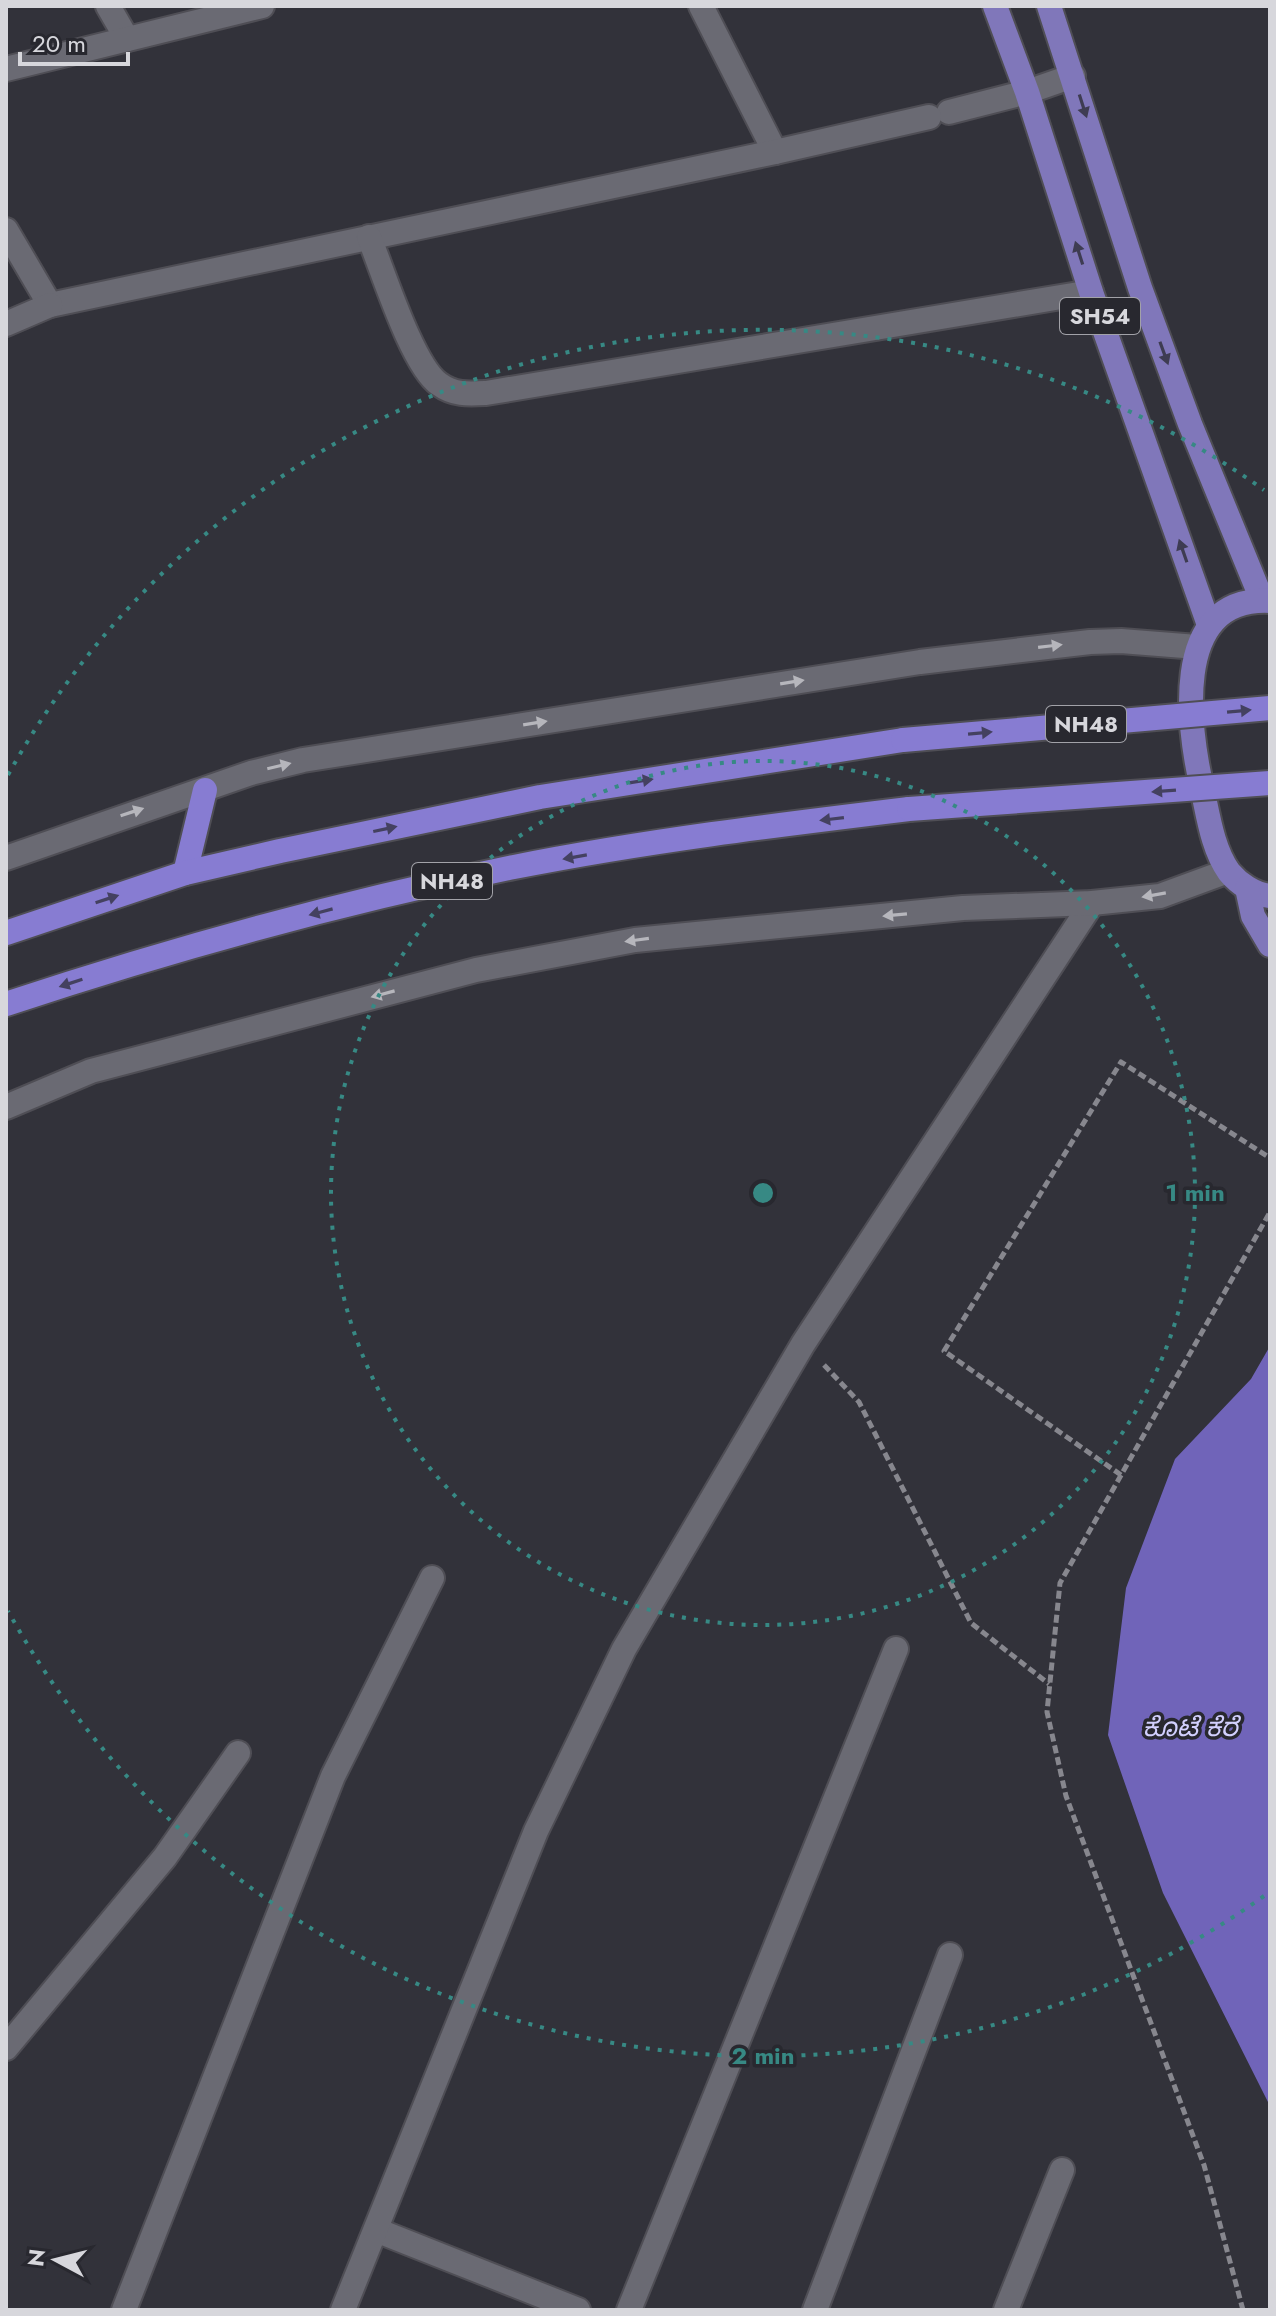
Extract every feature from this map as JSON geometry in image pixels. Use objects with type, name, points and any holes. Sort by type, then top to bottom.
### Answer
[{"type":"highway","name":"NH48","points":[[6,933],[185,873],[540,797],[903,740],[1270,708]]},
{"type":"highway","name":"NH48","points":[[6,1004],[131,963],[356,903],[515,867],[700,835],[909,809],[1270,783]]},
{"type":"highway","points":[[185,873],[205,790]]},
{"type":"main road","name":"SH54","points":[[995,6],[1027,92],[1091,292],[1209,625]]},
{"type":"main road","name":"SH54","points":[[1049,6],[1140,288],[1190,424],[1266,600]]},
{"type":"main road","points":[[1266,600],[1243,604],[1221,613],[1209,625],[1197,647],[1190,706],[1197,766],[1213,838],[1228,871],[1258,892],[1253,916],[1270,945]]},
{"type":"street","points":[[108,6],[127,39]]},
{"type":"street","points":[[6,69],[262,6]]},
{"type":"street","points":[[701,6],[775,152]]},
{"type":"street","points":[[6,324],[50,305],[775,152],[939,115],[1027,92],[1073,76]]},
{"type":"street","points":[[6,230],[50,305]]},
{"type":"street","points":[[369,237],[419,362],[438,383],[460,395],[1091,292]]},
{"type":"street","points":[[6,858],[125,814],[251,773],[317,758],[920,662],[1090,642],[1121,641],[1197,647]]},
{"type":"street","points":[[6,1107],[91,1071],[476,970],[577,950],[635,940],[963,908],[1092,903],[1160,896],[1228,871]]},
{"type":"street","points":[[343,2310],[536,1831],[624,1649],[803,1344],[1092,903]]},
{"type":"street","points":[[124,2310],[333,1776],[432,1578]]},
{"type":"street","points":[[629,2310],[896,1649]]},
{"type":"street","points":[[6,2048],[165,1857],[238,1753]]},
{"type":"street","points":[[815,2310],[950,1955]]},
{"type":"street","points":[[1006,2310],[1062,2170]]},
{"type":"street","points":[[376,2230],[578,2310]]},
{"type":"path","points":[[1121,1475],[944,1351],[1121,1062],[1270,1158]]},
{"type":"path","points":[[1243,2310],[1204,2165],[1066,1796],[1047,1712],[1060,1583],[1270,1212]]},
{"type":"path","points":[[803,1344],[859,1402],[971,1623],[1050,1685]]},
{"type":"water","name":"ಕೊಟೆ ಕೆರೆ","points":[[1270,1346],[1270,2106],[1163,1893],[1108,1735],[1126,1588],[1175,1459],[1251,1379]]}]
